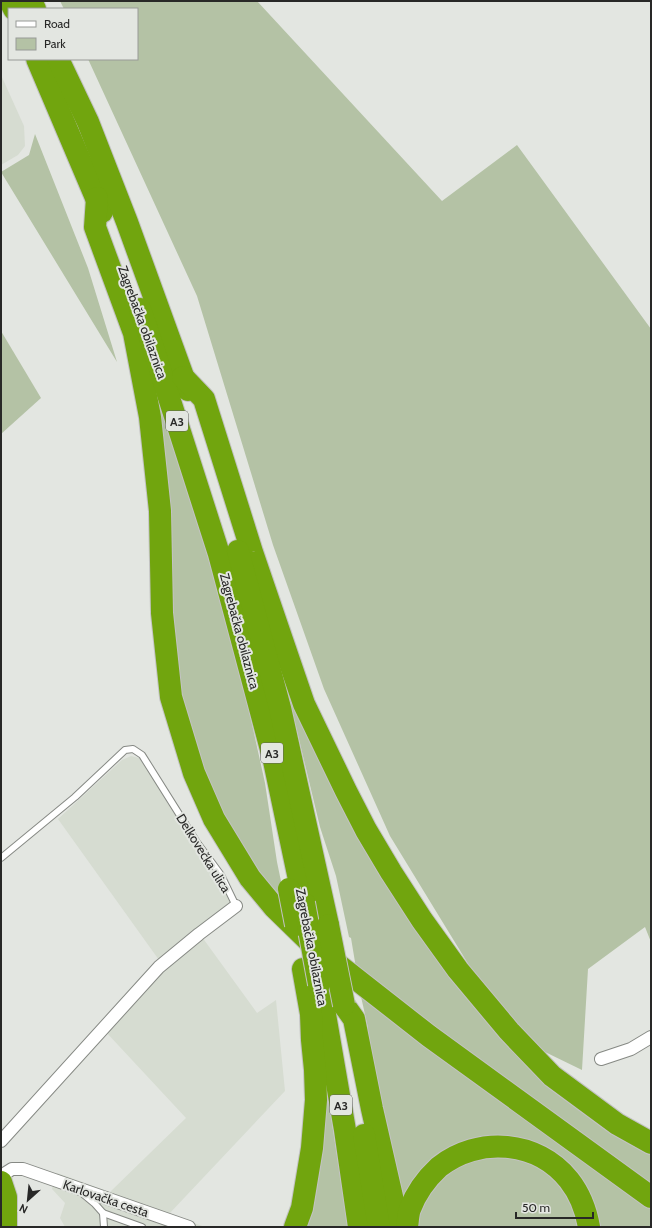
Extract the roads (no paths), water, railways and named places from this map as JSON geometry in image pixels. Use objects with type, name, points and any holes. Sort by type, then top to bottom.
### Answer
[{"type":"highway","name":"Zagrebačka obilaznica","points":[[38,60],[97,198],[148,332],[219,554],[274,761],[294,859],[297,896],[319,984],[345,1130],[359,1227]]},
{"type":"highway","name":"Zagrebačka obilaznica","points":[[58,60],[88,122],[127,222],[183,377],[235,542],[250,595],[280,708],[328,925],[344,1005],[379,1227]]},
{"type":"highway","points":[[97,198],[95,227],[134,333],[150,417],[160,511],[162,613],[171,697],[194,773],[214,819],[250,878],[274,907],[314,946],[429,1036],[651,1197]]},
{"type":"highway","points":[[183,377],[204,399],[252,552],[304,704],[366,830],[391,872],[422,920],[458,970],[520,1042],[552,1076],[617,1124],[651,1143]]},
{"type":"highway","points":[[295,1227],[302,1208],[312,1148],[316,1100],[311,1014],[303,969],[297,896]]},
{"type":"highway","points":[[344,1005],[354,1019],[372,1109],[393,1201],[397,1227]]},
{"type":"highway","points":[[407,1227],[409,1210],[418,1191],[436,1170],[449,1159],[461,1153],[487,1146],[502,1145],[534,1153],[561,1171],[579,1195],[586,1211],[589,1227]]},
{"type":"highway","points":[[1,1182],[6,1197],[6,1227]]},
{"type":"street","name":"Delkovečka ulica","points":[[1,1140],[159,967],[236,906]]},
{"type":"street","points":[[602,1059],[631,1048],[651,1037]]},
{"type":"street","name":"Karlovačka cesta","points":[[1,1176],[12,1169],[19,1168],[189,1227]]},
{"type":"lane","name":"Delkovečka ulica","points":[[1,858],[75,797],[126,750],[134,749],[142,756],[196,841],[221,874],[236,906]]},
{"type":"lane","points":[[76,1188],[95,1204],[102,1213],[104,1227]]},
{"type":"lane","points":[[102,1213],[142,1227]]}]
